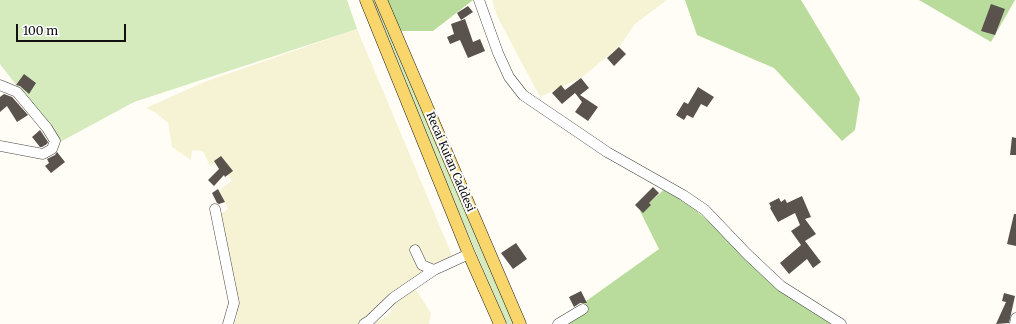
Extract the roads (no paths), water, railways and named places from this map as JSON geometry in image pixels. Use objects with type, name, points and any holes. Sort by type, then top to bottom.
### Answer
[{"type":"main road","name":"Recai Kutan Caddesi","points":[[366,0],[469,254],[500,324]]},
{"type":"main road","name":"Recai Kutan Caddesi","points":[[381,0],[520,324]]},
{"type":"street","points":[[479,0],[508,78],[523,95],[608,152],[683,195],[705,210],[747,254],[781,286],[841,324]]},
{"type":"street","points":[[0,86],[17,92],[47,128],[55,141],[52,149],[43,154],[0,146]]},
{"type":"street","points":[[215,209],[234,303],[228,324]]},
{"type":"street","points":[[415,250],[422,265],[434,270]]},
{"type":"street","points":[[364,324],[393,298],[434,270],[469,254]]},
{"type":"street","points":[[558,324],[583,309]]},
{"type":"street","points":[[1015,324],[1016,318]]}]
